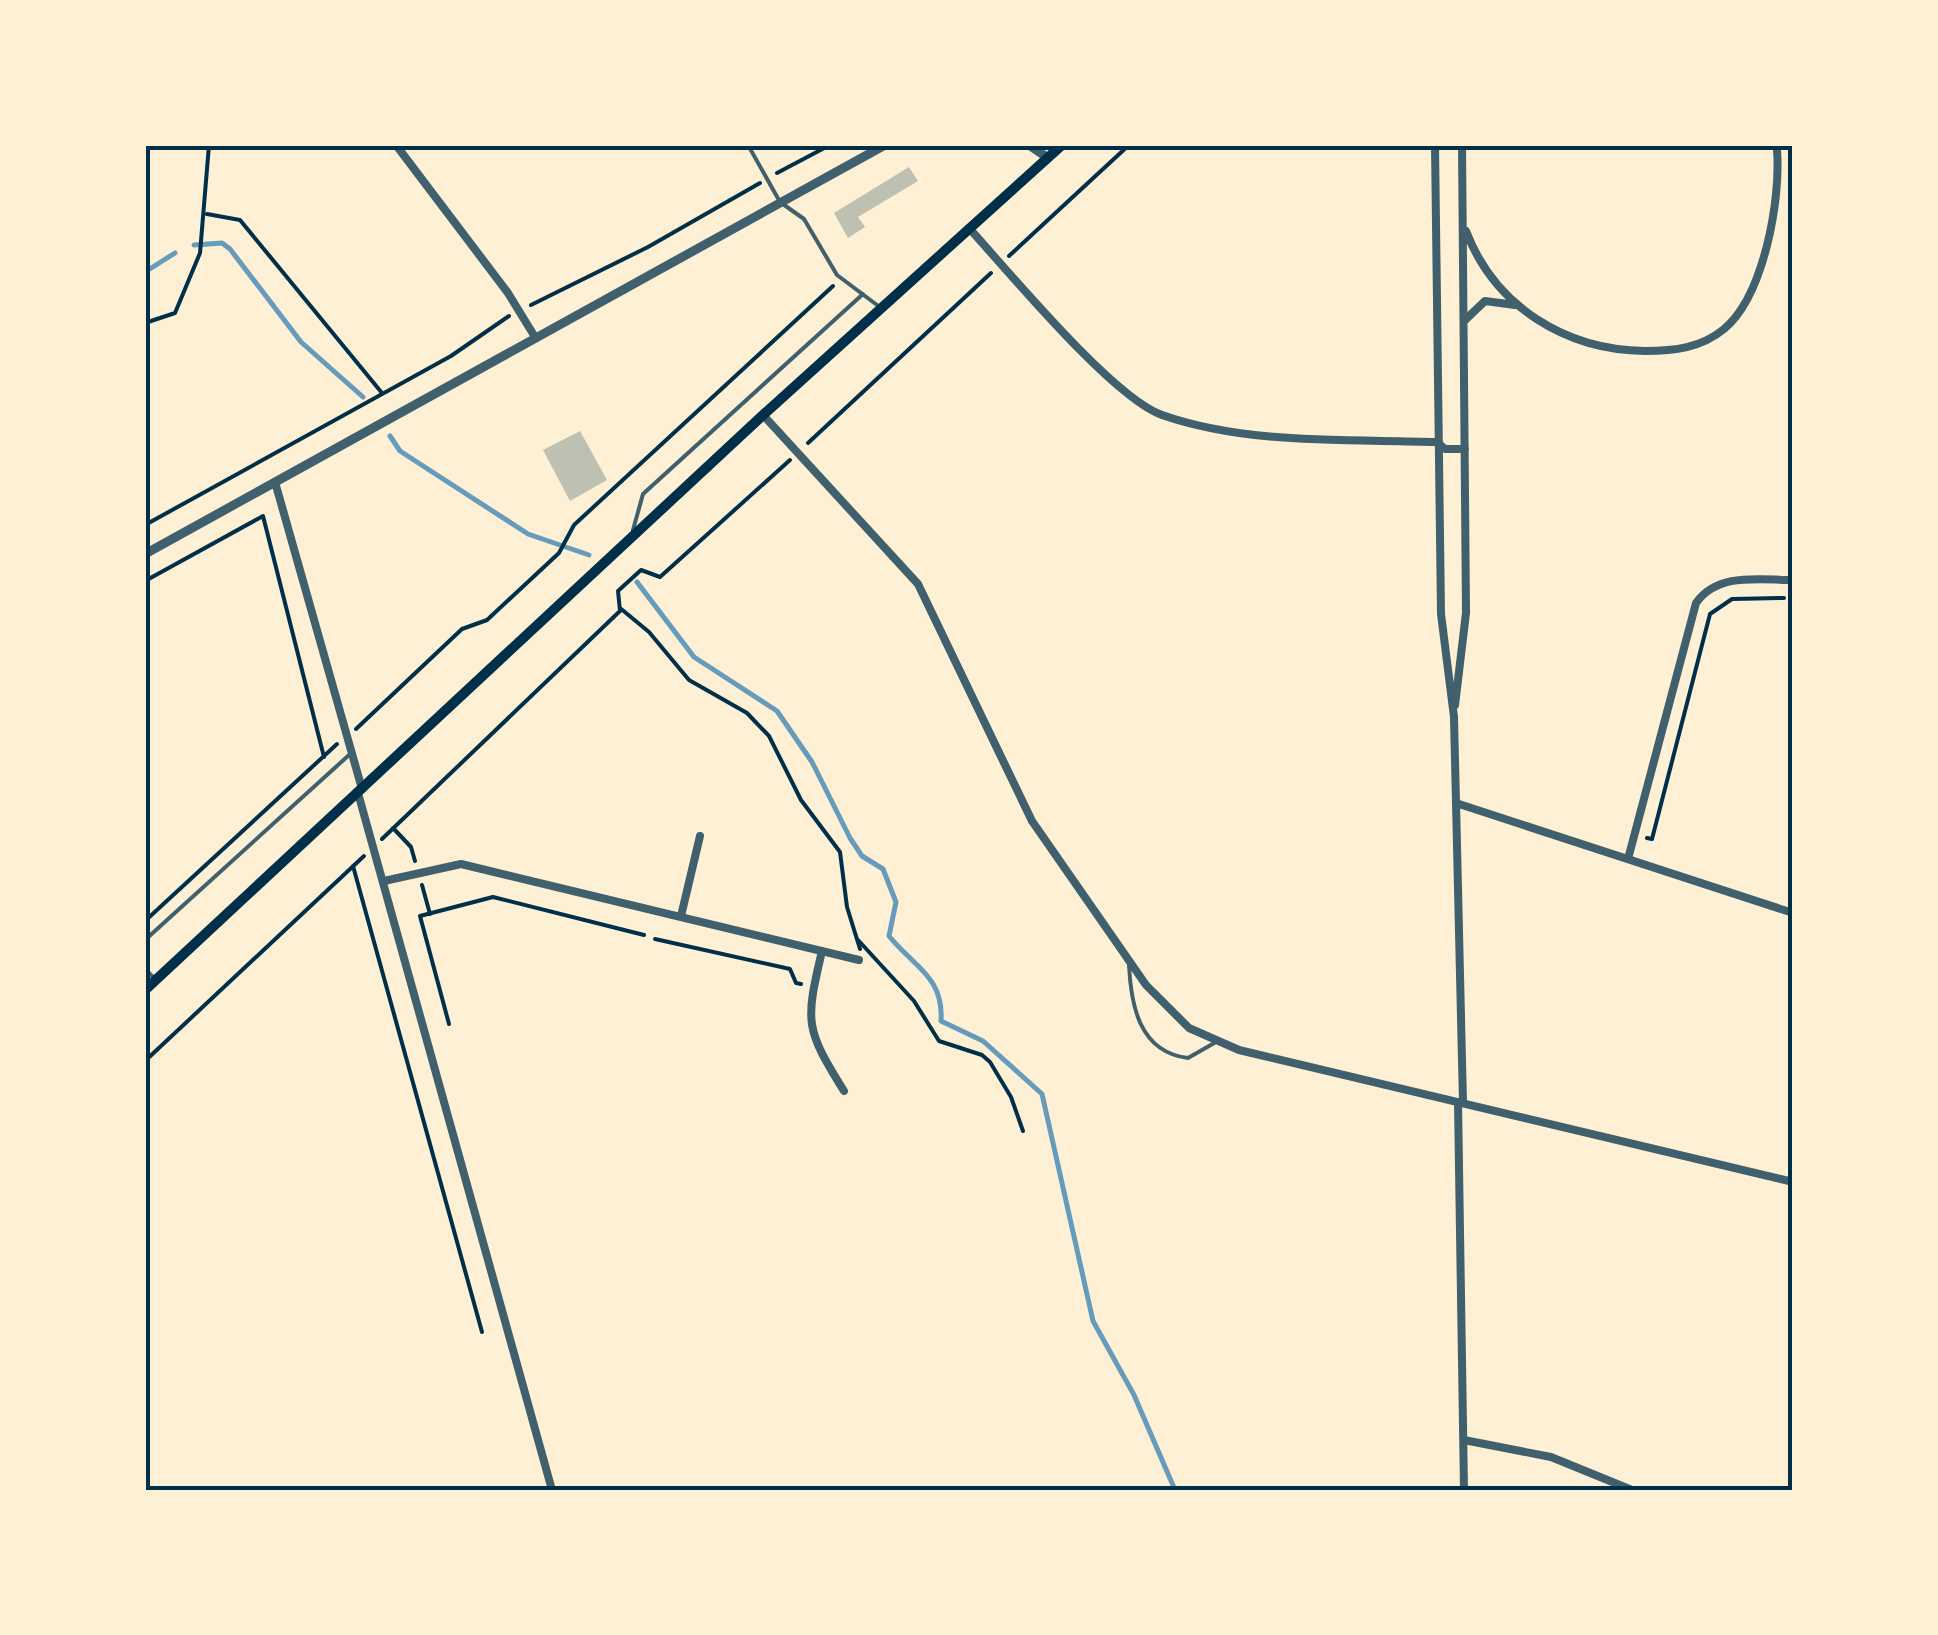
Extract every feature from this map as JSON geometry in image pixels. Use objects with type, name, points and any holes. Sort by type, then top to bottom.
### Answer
[{"type":"main road","points":[[145,990],[763,415],[1062,145]]},
{"type":"street","points":[[396,145],[536,337]]},
{"type":"street","points":[[145,554],[885,145]]},
{"type":"street","points":[[1030,145],[1048,158]]},
{"type":"street","points":[[1435,145],[1441,632],[1454,717],[1456,803],[1464,1490]]},
{"type":"street","points":[[1454,717],[1465,628],[1462,145]]},
{"type":"street","points":[[1464,321],[1485,302],[1503,301],[1566,336],[1618,350],[1679,350],[1718,334],[1746,299],[1774,218],[1778,196],[1777,150]]},
{"type":"street","points":[[1462,217],[1477,255],[1519,308]]},
{"type":"street","points":[[969,228],[1097,366],[1158,414],[1264,436],[1437,442],[1445,449],[1464,449]]},
{"type":"street","points":[[763,415],[918,584],[1032,821],[1128,961],[1175,1017],[1216,1042],[1793,1182]]},
{"type":"street","points":[[275,482],[552,1490]]},
{"type":"street","points":[[1628,859],[1696,603],[1706,591],[1725,582],[1793,580]]},
{"type":"street","points":[[1456,803],[1793,913]]},
{"type":"street","points":[[681,916],[700,836]]},
{"type":"street","points":[[384,881],[462,864],[858,960]]},
{"type":"street","points":[[822,951],[810,1030],[844,1092]]},
{"type":"street","points":[[1464,1440],[1551,1457],[1632,1490]]},
{"type":"lane","points":[[748,145],[780,202],[804,220],[841,278],[881,308]]},
{"type":"lane","points":[[632,537],[643,494],[862,294]]},
{"type":"lane","points":[[1441,632],[1446,639],[1456,640],[1465,628]]},
{"type":"lane","points":[[145,940],[327,770],[352,754]]},
{"type":"lane","points":[[1128,961],[1134,1013],[1152,1040],[1172,1054],[1188,1058],[1216,1042]]},
{"type":"lane","points":[[145,969],[156,980]]},
{"type":"path","points":[[145,322],[175,312],[200,253],[207,214],[210,145]]},
{"type":"path","points":[[145,525],[486,335],[519,311],[633,256],[830,145]]},
{"type":"path","points":[[858,960],[840,852],[801,800],[769,736],[747,713],[689,680],[649,632],[620,608],[618,591],[641,570],[660,577],[1129,145]]},
{"type":"path","points":[[207,214],[240,220],[382,393]]},
{"type":"path","points":[[145,921],[462,629],[488,620],[559,553],[565,536],[841,278]]},
{"type":"path","points":[[145,581],[264,516],[327,770]]},
{"type":"path","points":[[1634,835],[1652,839],[1712,611],[1728,600],[1784,598]]},
{"type":"path","points":[[145,1061],[620,608]]},
{"type":"path","points":[[353,866],[482,1332]]},
{"type":"path","points":[[449,1024],[420,916],[493,897],[644,935]]},
{"type":"path","points":[[855,937],[914,1001],[939,1040],[982,1055],[990,1062],[1011,1097],[1023,1131]]},
{"type":"path","points":[[655,939],[790,968],[796,983],[814,987]]},
{"type":"building","points":[[909,167],[918,181],[858,217],[865,227],[848,238],[834,213]]},
{"type":"building","points":[[580,431],[607,480],[570,501],[543,450]]},
{"type":"waterway","points":[[194,245],[222,243],[230,249],[301,342],[363,397]]},
{"type":"waterway","points":[[145,272],[175,253]]},
{"type":"waterway","points":[[390,436],[400,451],[528,534],[589,555]]},
{"type":"waterway","points":[[637,582],[694,657],[777,711],[812,762],[862,856],[883,869],[896,902],[889,936],[932,983],[941,1006],[941,1021],[983,1041],[1042,1094],[1093,1321],[1134,1395],[1175,1490]]}]
